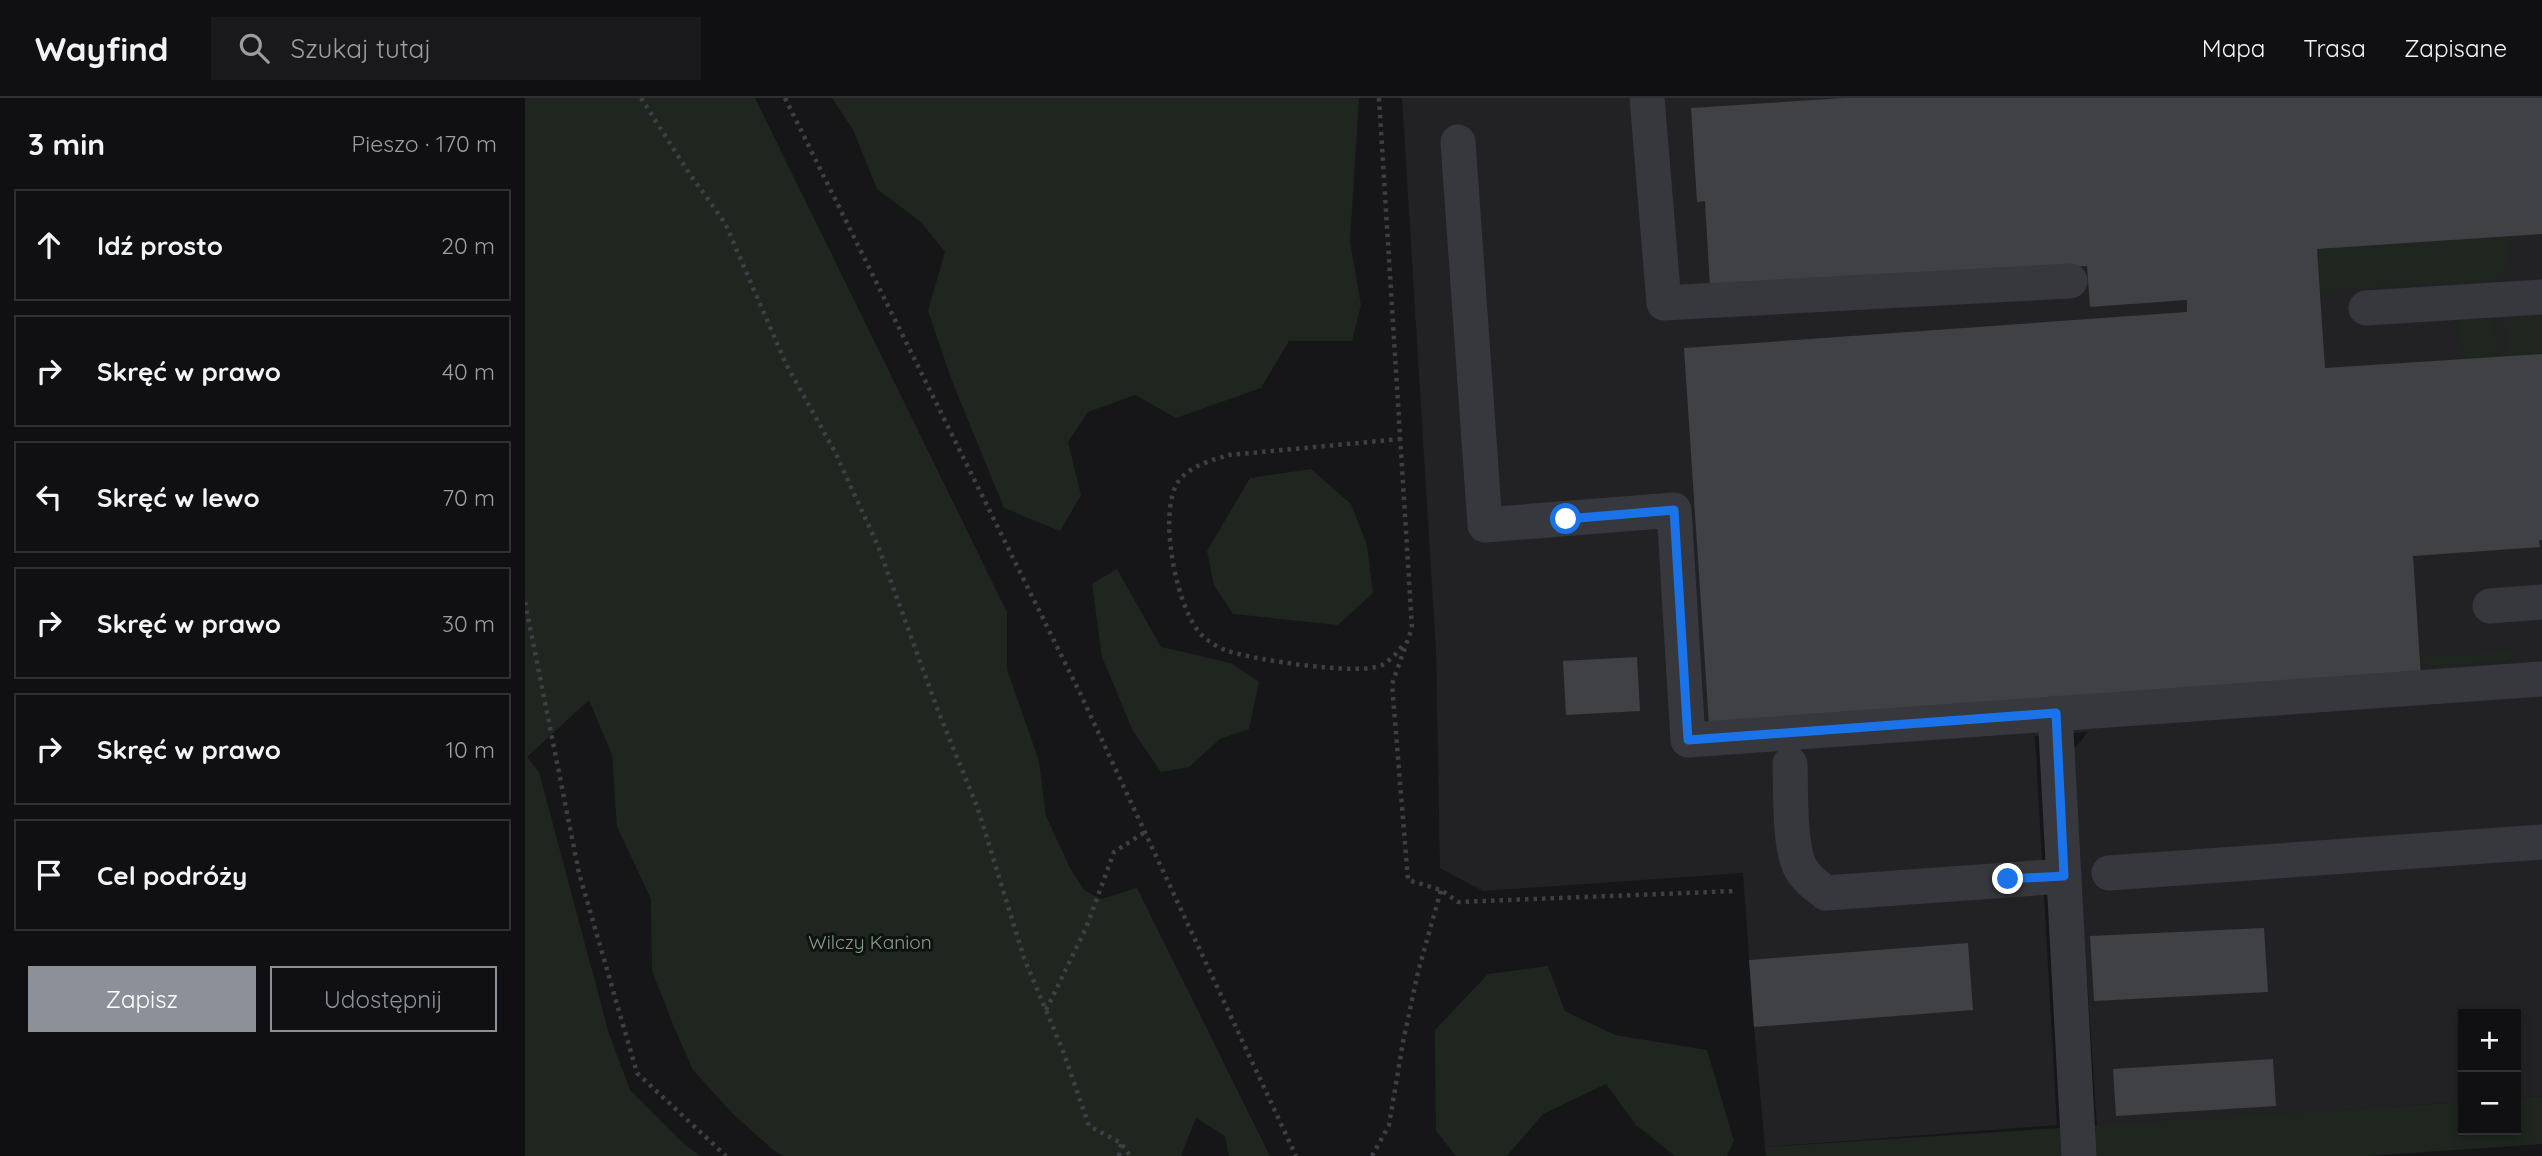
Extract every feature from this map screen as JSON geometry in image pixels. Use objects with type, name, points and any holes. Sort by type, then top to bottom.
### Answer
[{"type":"lane","points":[[1647,98],[1664,303],[2070,281]]},
{"type":"lane","points":[[1458,142],[1485,525],[1674,510],[1688,740],[2542,679]]},
{"type":"lane","points":[[2366,309],[2542,297]]},
{"type":"lane","points":[[2490,606],[2542,603]]},
{"type":"lane","points":[[2056,713],[2079,1156]]},
{"type":"lane","points":[[1790,764],[1795,846],[1800,865],[1811,882],[1826,893],[2064,876]]},
{"type":"lane","points":[[2109,873],[2542,842]]},
{"type":"path","points":[[641,98],[725,223],[786,364],[835,452],[878,546],[937,708],[978,809],[1024,958],[1063,1051],[1089,1126],[1121,1143],[1130,1156]]},
{"type":"path","points":[[785,98],[1080,693],[1296,1156]]},
{"type":"path","points":[[1379,98],[1412,628],[1392,684],[1408,880],[1441,890],[1458,902],[1736,891]]},
{"type":"path","points":[[1401,439],[1229,455],[1206,462],[1178,482],[1168,520],[1170,548],[1191,621],[1204,637],[1226,650],[1261,659],[1358,669],[1381,665],[1400,650],[1412,628]]},
{"type":"path","points":[[525,603],[579,873],[637,1073],[726,1156]]},
{"type":"path","points":[[1046,1010],[1086,928],[1114,852],[1145,832]]},
{"type":"path","points":[[1372,1156],[1389,1125],[1418,971],[1441,890]]},
{"type":"path","points":[[1119,1156],[1121,1143]]},
{"type":"shaded area","points":[[1402,98],[2542,98],[2542,1096],[2521,1098],[2521,1009],[2458,1009],[2458,1102],[2097,1127],[2072,752],[2088,732],[2035,736],[2057,1125],[1765,1147],[1743,873],[1483,891],[1440,868],[1436,651]]},
{"type":"green space","name":"Wilczy Kanion","points":[[525,98],[755,98],[1007,612],[1007,669],[1039,761],[1046,816],[1070,868],[1084,890],[1101,899],[1137,888],[1270,1156],[1229,1156],[1225,1136],[1196,1118],[1181,1156],[783,1156],[772,1149],[733,1114],[693,1070],[674,1027],[652,971],[651,899],[617,827],[612,755],[589,700],[527,757],[539,772],[609,1034],[630,1090],[683,1143],[700,1156],[525,1156]]},
{"type":"green space","points":[[832,98],[1359,98],[1350,242],[1361,305],[1352,341],[1289,341],[1261,388],[1176,418],[1135,395],[1088,412],[1068,442],[1081,495],[1060,531],[1004,508],[952,381],[928,311],[945,252],[921,222],[877,189],[853,130]]},
{"type":"green space","points":[[2510,236],[2508,263],[2502,273],[2490,281],[2319,290],[2317,249]]},
{"type":"green space","points":[[2540,315],[2542,354],[2507,356],[2504,317]]},
{"type":"green space","points":[[2494,318],[2496,357],[2462,359],[2460,320]]},
{"type":"green space","points":[[1311,469],[1351,504],[1367,545],[1373,593],[1338,625],[1233,614],[1214,585],[1207,551],[1250,478]]},
{"type":"green space","points":[[1117,569],[1161,647],[1231,663],[1259,682],[1249,729],[1220,739],[1189,767],[1161,772],[1133,731],[1102,657],[1092,584]]},
{"type":"green space","points":[[2508,651],[2513,653],[2511,660],[2420,667],[2420,657]]},
{"type":"green space","points":[[1548,966],[1565,1011],[1615,1035],[1707,1050],[1734,1141],[1727,1156],[1675,1156],[1636,1125],[1606,1084],[1543,1114],[1507,1156],[1456,1156],[1436,1131],[1435,1030],[1488,974]]},
{"type":"green space","points":[[2542,1096],[2542,1144],[2367,1156],[1766,1156],[1765,1147],[2458,1102],[2458,1135],[2521,1135],[2521,1098]]},
{"type":"building","points":[[1844,98],[2542,98],[2542,234],[2317,249],[2325,368],[2542,354],[2540,547],[2413,556],[2421,677],[1709,725],[1684,348],[2187,312],[2187,300],[2090,307],[2087,266],[1710,287],[1705,201],[1697,202],[1691,108]]},
{"type":"building","points":[[1637,657],[1640,711],[1566,715],[1563,661]]},
{"type":"building","points":[[2264,928],[2268,992],[2094,1001],[2090,936]]},
{"type":"building","points":[[1968,943],[1973,1010],[1754,1027],[1749,960]]},
{"type":"building","points":[[2273,1059],[2276,1106],[2116,1116],[2113,1069]]},
{"type":"route","points":[[1566,519],[1674,510],[1688,740],[2056,713],[2064,876],[2008,879]]}]
